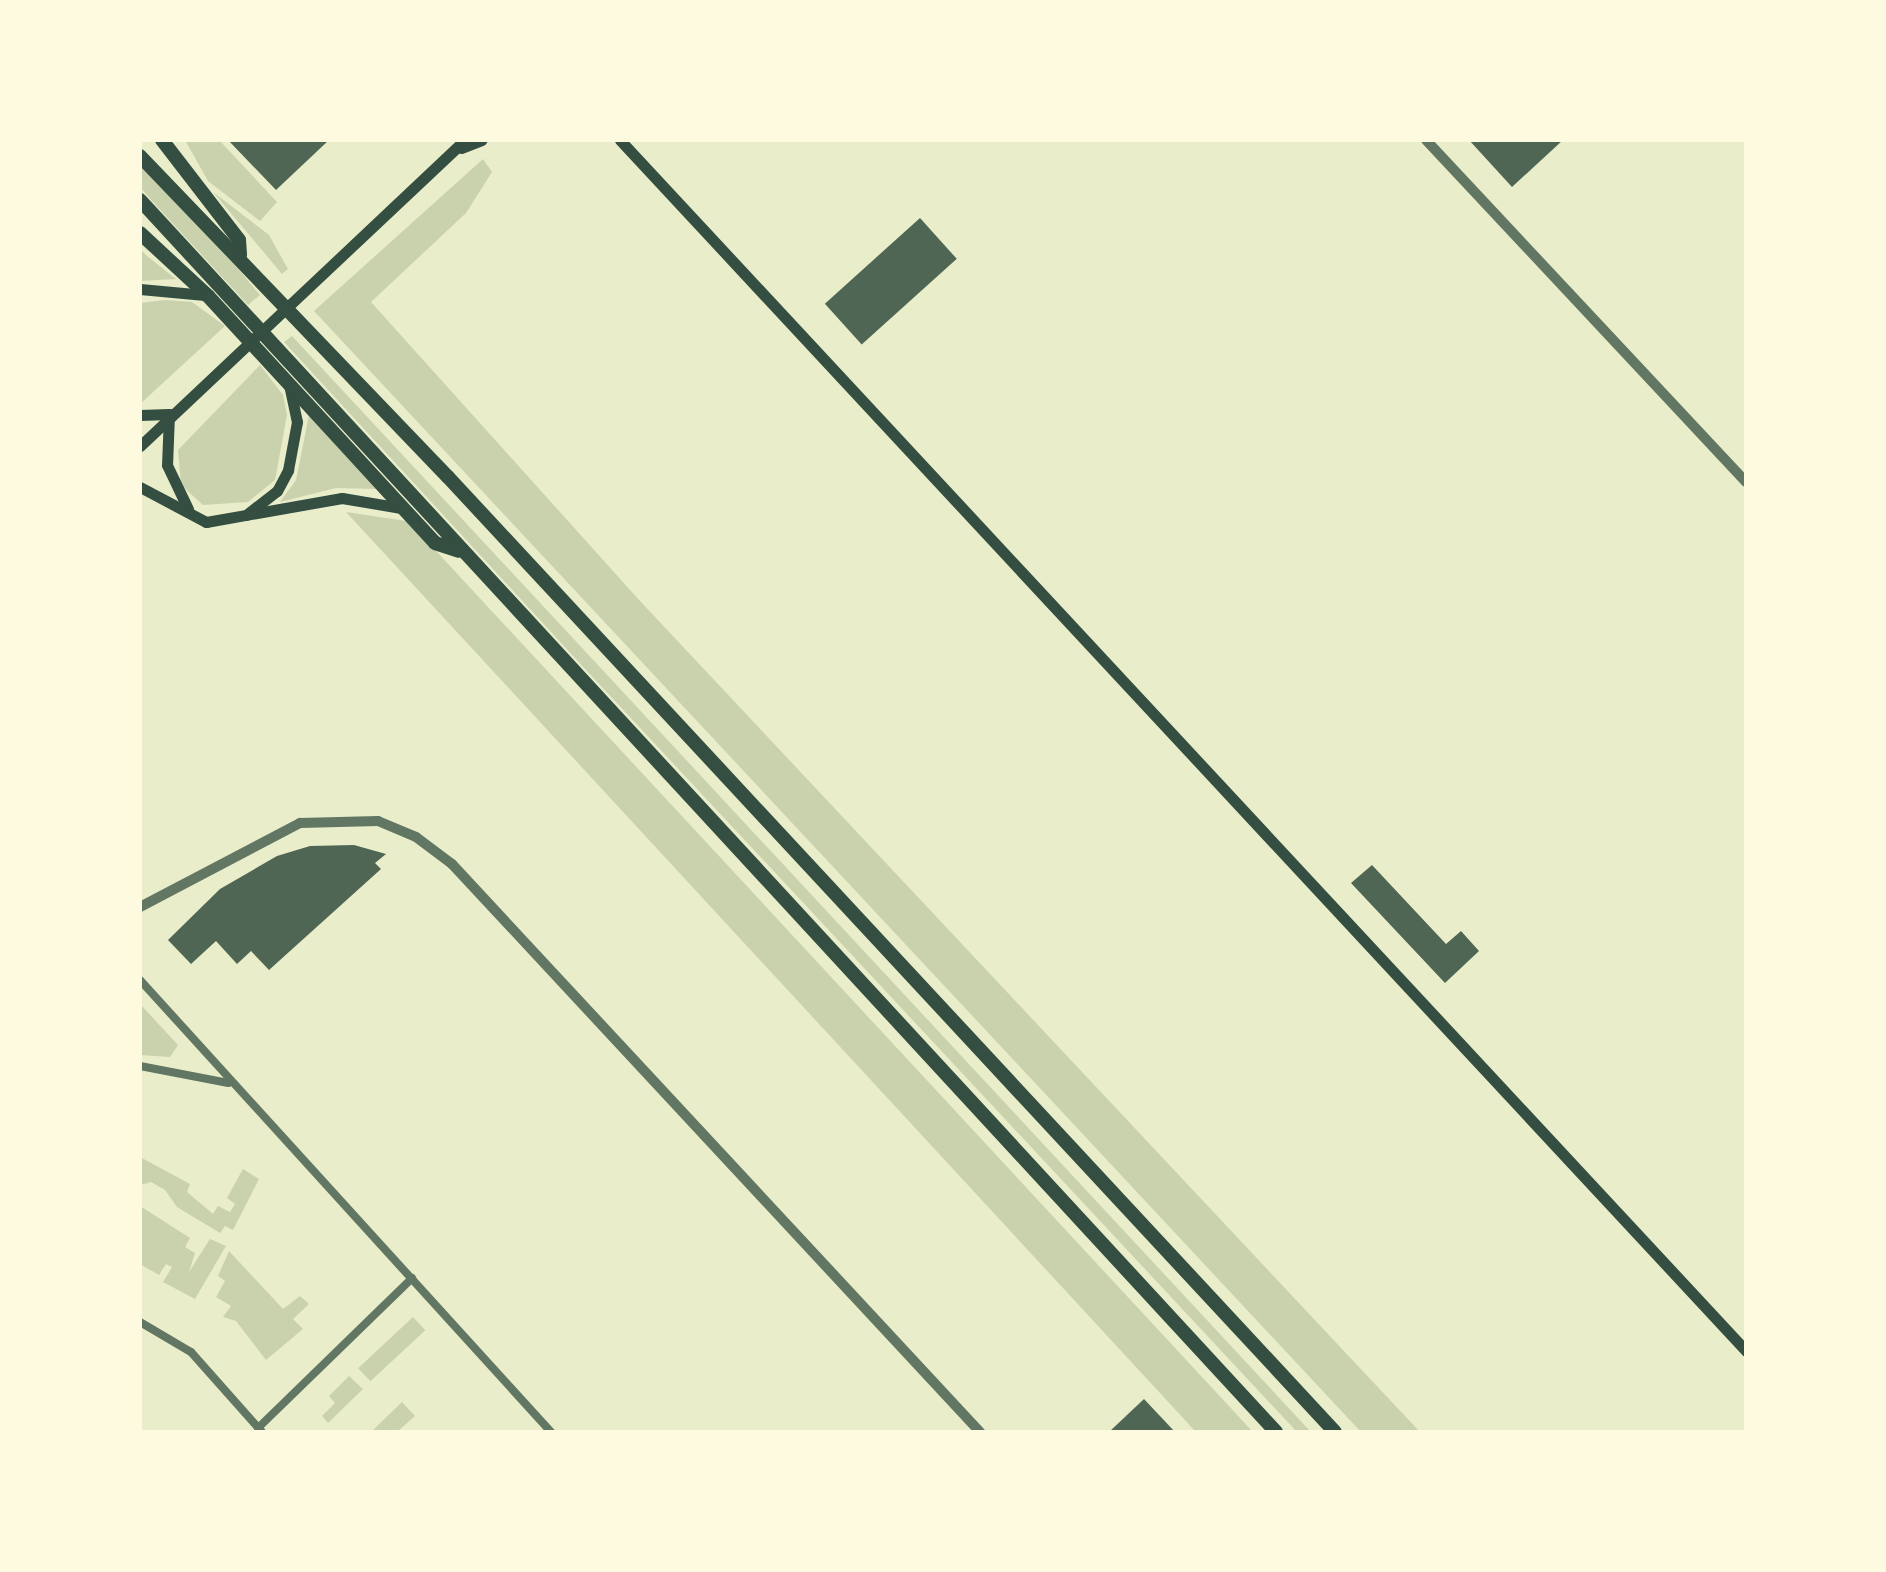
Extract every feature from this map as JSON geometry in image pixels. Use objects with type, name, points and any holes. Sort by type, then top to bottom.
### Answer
[{"type":"highway","points":[[162,140],[239,240],[240,255]]},
{"type":"highway","points":[[140,156],[240,255],[1335,1432]]},
{"type":"highway","points":[[140,200],[1276,1432]]},
{"type":"highway","points":[[140,233],[208,296],[435,543],[464,553]]},
{"type":"main road","points":[[140,446],[192,391],[459,144],[482,140]]},
{"type":"main road","points":[[620,140],[1746,1351]]},
{"type":"main road","points":[[140,289],[208,296]]},
{"type":"main road","points":[[241,519],[277,491],[288,470],[297,422],[288,384]]},
{"type":"main road","points":[[140,414],[169,414]]},
{"type":"main road","points":[[169,414],[172,483],[194,517]]},
{"type":"main road","points":[[140,486],[206,522],[241,519],[342,498],[401,508]]},
{"type":"street","points":[[1426,140],[1746,482]]},
{"type":"street","points":[[140,906],[300,823],[378,821],[416,837],[452,864],[980,1432]]},
{"type":"street","points":[[140,980],[228,1083],[551,1432]]},
{"type":"street","points":[[140,1066],[228,1083]]},
{"type":"street","points":[[140,1322],[191,1352],[260,1430],[412,1278]]},
{"type":"green space","points":[[185,140],[219,140],[277,202],[260,221],[208,181]]},
{"type":"green space","points":[[483,159],[492,172],[466,213],[371,302],[640,601],[1420,1432],[1361,1432],[314,311]]},
{"type":"green space","points":[[140,165],[260,295],[248,305],[152,201],[140,187]]},
{"type":"green space","points":[[213,192],[269,235],[288,269],[282,274]]},
{"type":"green space","points":[[140,249],[147,256],[176,279],[140,281]]},
{"type":"green space","points":[[192,302],[225,326],[140,404],[140,303]]},
{"type":"green space","points":[[292,336],[1311,1432],[1297,1432],[586,670],[284,342]]},
{"type":"green space","points":[[260,365],[283,395],[287,415],[275,480],[248,502],[203,505],[181,485],[178,450]]},
{"type":"green space","points":[[309,415],[377,489],[336,488],[280,502],[296,480]]},
{"type":"green space","points":[[346,512],[406,521],[425,539],[1253,1432],[1196,1432]]},
{"type":"green space","points":[[140,1004],[178,1045],[170,1057],[140,1055]]},
{"type":"green space","points":[[140,1157],[190,1184],[187,1192],[213,1214],[218,1206],[230,1212],[235,1204],[227,1198],[243,1169],[259,1179],[233,1230],[225,1226],[220,1233],[177,1207],[165,1190],[151,1182],[140,1185]]},
{"type":"green space","points":[[140,1206],[190,1238],[185,1247],[195,1253],[189,1272],[210,1239],[226,1246],[195,1299],[163,1282],[172,1267],[166,1264],[159,1275],[140,1264]]},
{"type":"green space","points":[[229,1251],[283,1309],[300,1296],[309,1304],[293,1319],[303,1329],[266,1360],[236,1321],[223,1317],[231,1306],[216,1297],[225,1281],[218,1276]]},
{"type":"green space","points":[[413,1317],[425,1330],[370,1381],[358,1368]]},
{"type":"green space","points":[[349,1376],[363,1389],[328,1423],[322,1416],[335,1403],[329,1396]]},
{"type":"green space","points":[[402,1402],[415,1416],[397,1432],[371,1432]]},
{"type":"building","points":[[228,140],[329,140],[276,190]]},
{"type":"building","points":[[1469,140],[1563,140],[1512,187]]},
{"type":"building","points":[[920,218],[957,259],[862,345],[825,304]]},
{"type":"building","points":[[354,845],[386,854],[375,863],[381,869],[269,970],[251,951],[237,964],[216,941],[191,964],[168,940],[220,889],[277,856],[310,846]]},
{"type":"building","points":[[1372,865],[1446,944],[1461,931],[1479,951],[1445,983],[1351,883]]},
{"type":"building","points":[[1144,1399],[1175,1432],[1109,1432]]}]
